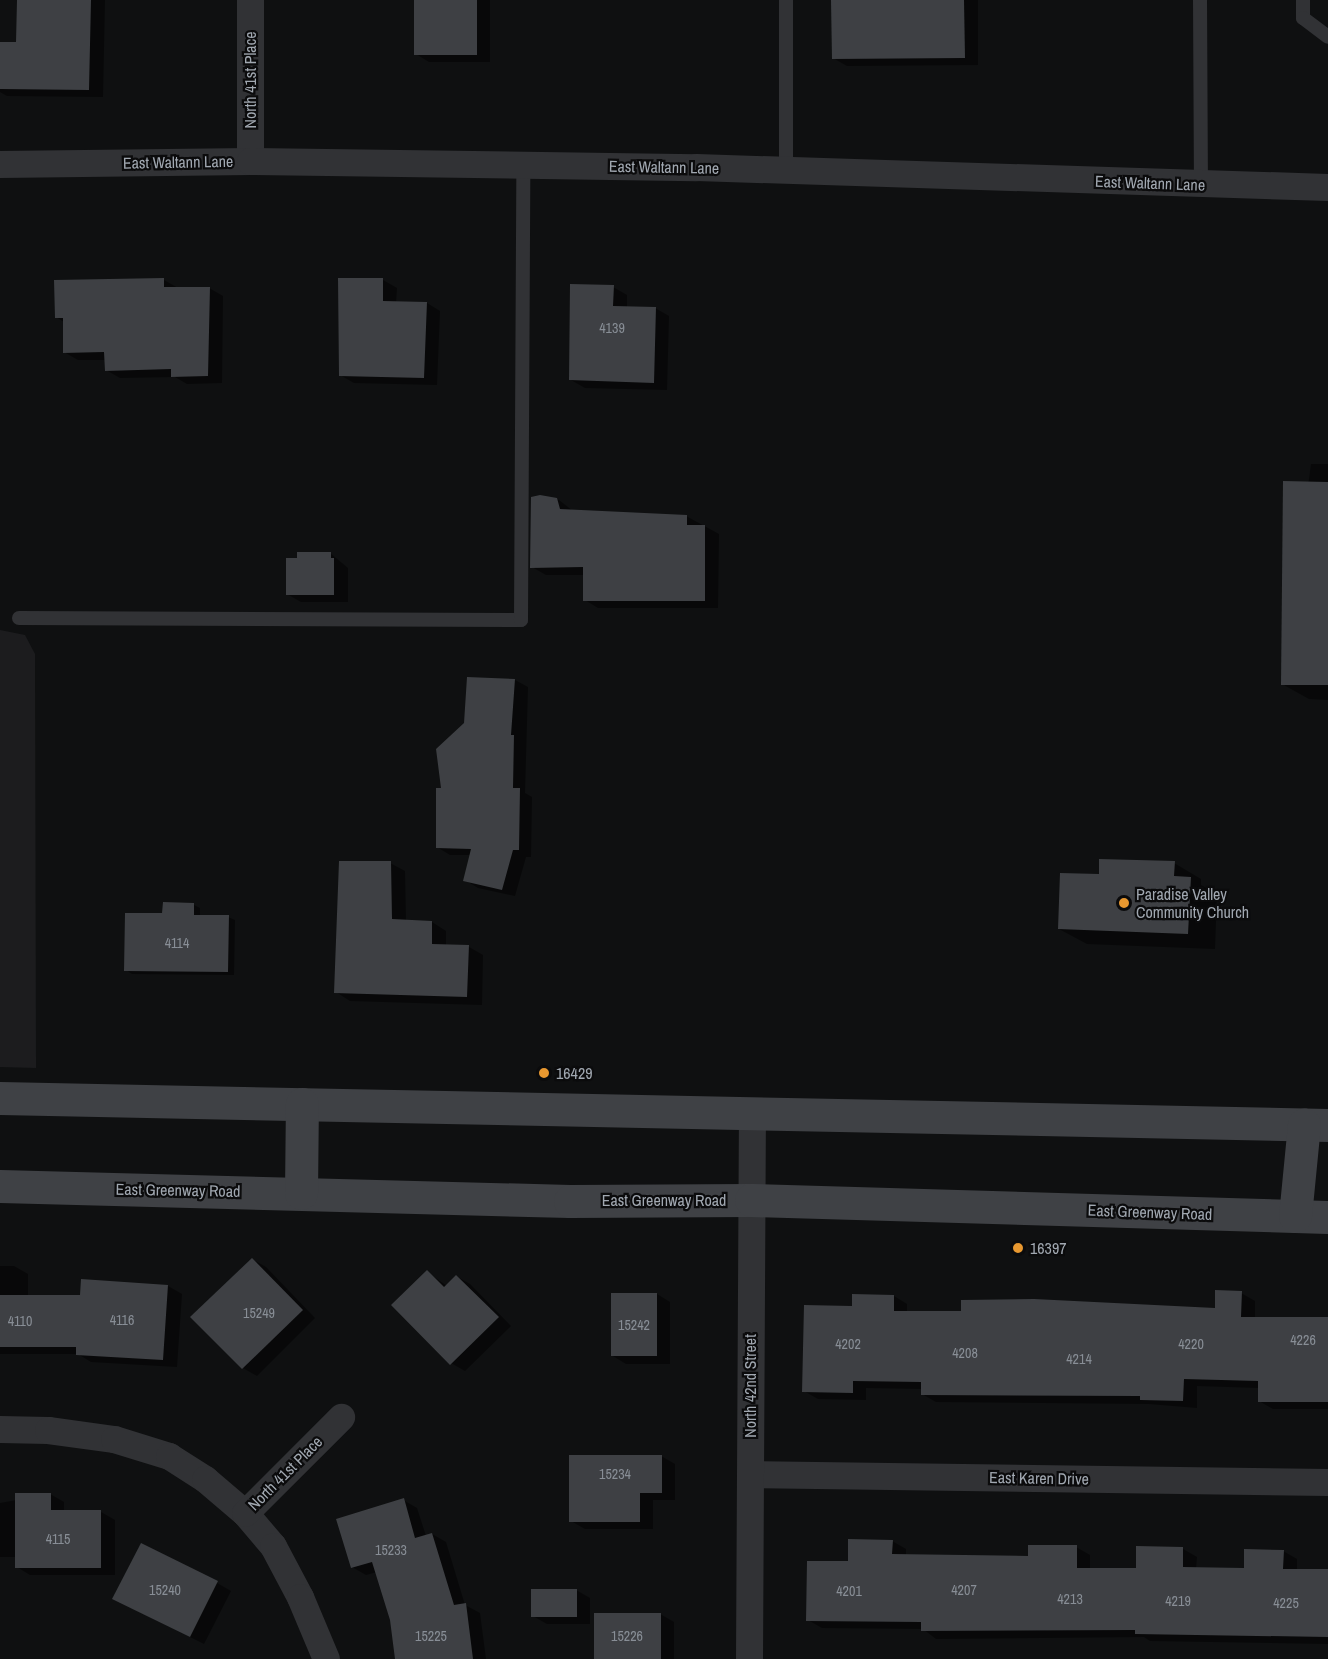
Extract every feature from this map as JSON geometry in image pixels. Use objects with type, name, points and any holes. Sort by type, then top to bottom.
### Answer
[{"type":"main road","points":[[0,1098],[1316,1124],[1295,1216]]},
{"type":"main road","points":[[301,1193],[302,1104]]},
{"type":"main road","name":"East Greenway Road","points":[[0,1186],[570,1201],[751,1200],[1328,1217]]},
{"type":"street","name":"North 41st Place","points":[[250,0],[250,161]]},
{"type":"street","name":"East Waltann Lane","points":[[0,164],[250,161],[523,165],[1328,187]]},
{"type":"street","name":"North 42nd Street","points":[[749,1659],[752,1113]]},
{"type":"street","name":"North 41st Place","points":[[326,1659],[300,1597],[273,1546],[245,1513],[341,1417]]},
{"type":"street","points":[[0,1429],[48,1430],[114,1439],[169,1456],[205,1479],[245,1513]]},
{"type":"street","name":"East Karen Drive","points":[[750,1474],[1328,1482]]},
{"type":"lane","points":[[786,0],[786,171]]},
{"type":"lane","points":[[1200,0],[1201,184]]},
{"type":"lane","points":[[1303,0],[1303,18],[1328,37]]},
{"type":"lane","points":[[19,618],[521,620],[523,165]]},
{"type":"shaded area","points":[[0,630],[25,635],[35,654],[36,1068],[0,1067]]},
{"type":"building","points":[[17,0],[91,0],[89,90],[0,89],[0,42],[16,42]]},
{"type":"building","points":[[414,0],[477,0],[477,55],[414,55]]},
{"type":"building","points":[[831,0],[964,0],[965,58],[832,59]]},
{"type":"building","points":[[164,278],[164,287],[210,287],[208,376],[171,377],[171,369],[105,371],[104,352],[63,353],[63,318],[55,318],[54,280]]},
{"type":"building","points":[[338,278],[383,278],[383,301],[427,302],[424,378],[339,376]]},
{"type":"building","points":[[570,284],[614,285],[613,306],[656,307],[654,383],[569,380]]},
{"type":"building","points":[[1283,481],[1328,482],[1328,685],[1281,685]]},
{"type":"building","points":[[540,495],[557,498],[560,509],[687,515],[687,525],[705,525],[705,601],[583,601],[583,567],[530,568],[531,497]]},
{"type":"building","points":[[297,552],[331,552],[331,558],[334,558],[334,595],[286,595],[286,558],[297,558]]},
{"type":"building","points":[[467,677],[515,679],[511,735],[514,735],[513,788],[520,788],[519,850],[513,850],[502,890],[463,881],[471,849],[436,848],[436,788],[441,788],[436,749],[464,723]]},
{"type":"building","name":"Paradise Valley Community Church","points":[[1099,859],[1175,861],[1174,876],[1191,877],[1188,934],[1058,929],[1060,873],[1099,874]]},
{"type":"building","points":[[339,861],[391,861],[392,919],[432,921],[432,944],[469,945],[467,997],[334,993]]},
{"type":"building","points":[[163,902],[194,903],[194,915],[229,915],[228,972],[124,971],[125,913],[162,913]]},
{"type":"building","points":[[252,1258],[303,1310],[242,1369],[190,1317]]},
{"type":"building","points":[[427,1270],[444,1287],[456,1275],[499,1317],[450,1365],[391,1305]]},
{"type":"building","points":[[81,1279],[168,1285],[163,1360],[76,1355],[76,1347],[0,1347],[0,1295],[80,1295]]},
{"type":"building","points":[[1215,1290],[1242,1291],[1241,1317],[1328,1317],[1328,1402],[1258,1402],[1258,1381],[1184,1379],[1183,1401],[1140,1400],[1140,1396],[921,1395],[921,1382],[853,1381],[853,1393],[802,1392],[804,1305],[852,1306],[852,1294],[894,1295],[894,1311],[961,1311],[961,1300],[1034,1299],[1215,1308]]},
{"type":"building","points":[[611,1293],[657,1293],[657,1356],[611,1356]]},
{"type":"building","points":[[569,1455],[662,1455],[662,1493],[640,1493],[640,1522],[569,1522]]},
{"type":"building","points":[[15,1493],[51,1493],[51,1510],[101,1510],[101,1568],[15,1568]]},
{"type":"building","points":[[404,1498],[415,1538],[432,1533],[454,1605],[466,1603],[473,1659],[395,1659],[390,1620],[372,1562],[351,1568],[336,1519]]},
{"type":"building","points":[[848,1539],[893,1540],[892,1554],[1028,1556],[1028,1545],[1077,1545],[1077,1568],[1136,1568],[1136,1546],[1183,1547],[1183,1567],[1244,1568],[1244,1549],[1284,1550],[1283,1569],[1328,1569],[1328,1637],[1135,1634],[1135,1630],[921,1631],[921,1622],[806,1621],[807,1561],[848,1561]]},
{"type":"building","points":[[141,1543],[218,1581],[190,1637],[112,1599]]},
{"type":"building","points":[[531,1589],[577,1589],[577,1617],[531,1617]]},
{"type":"building","points":[[594,1613],[661,1613],[661,1659],[594,1659]]},
{"type":"place","name":"Paradise Valley Community Church","points":[[1124,903]]},
{"type":"place","name":"16429","points":[[544,1073]]},
{"type":"place","name":"16397","points":[[1018,1248]]}]
